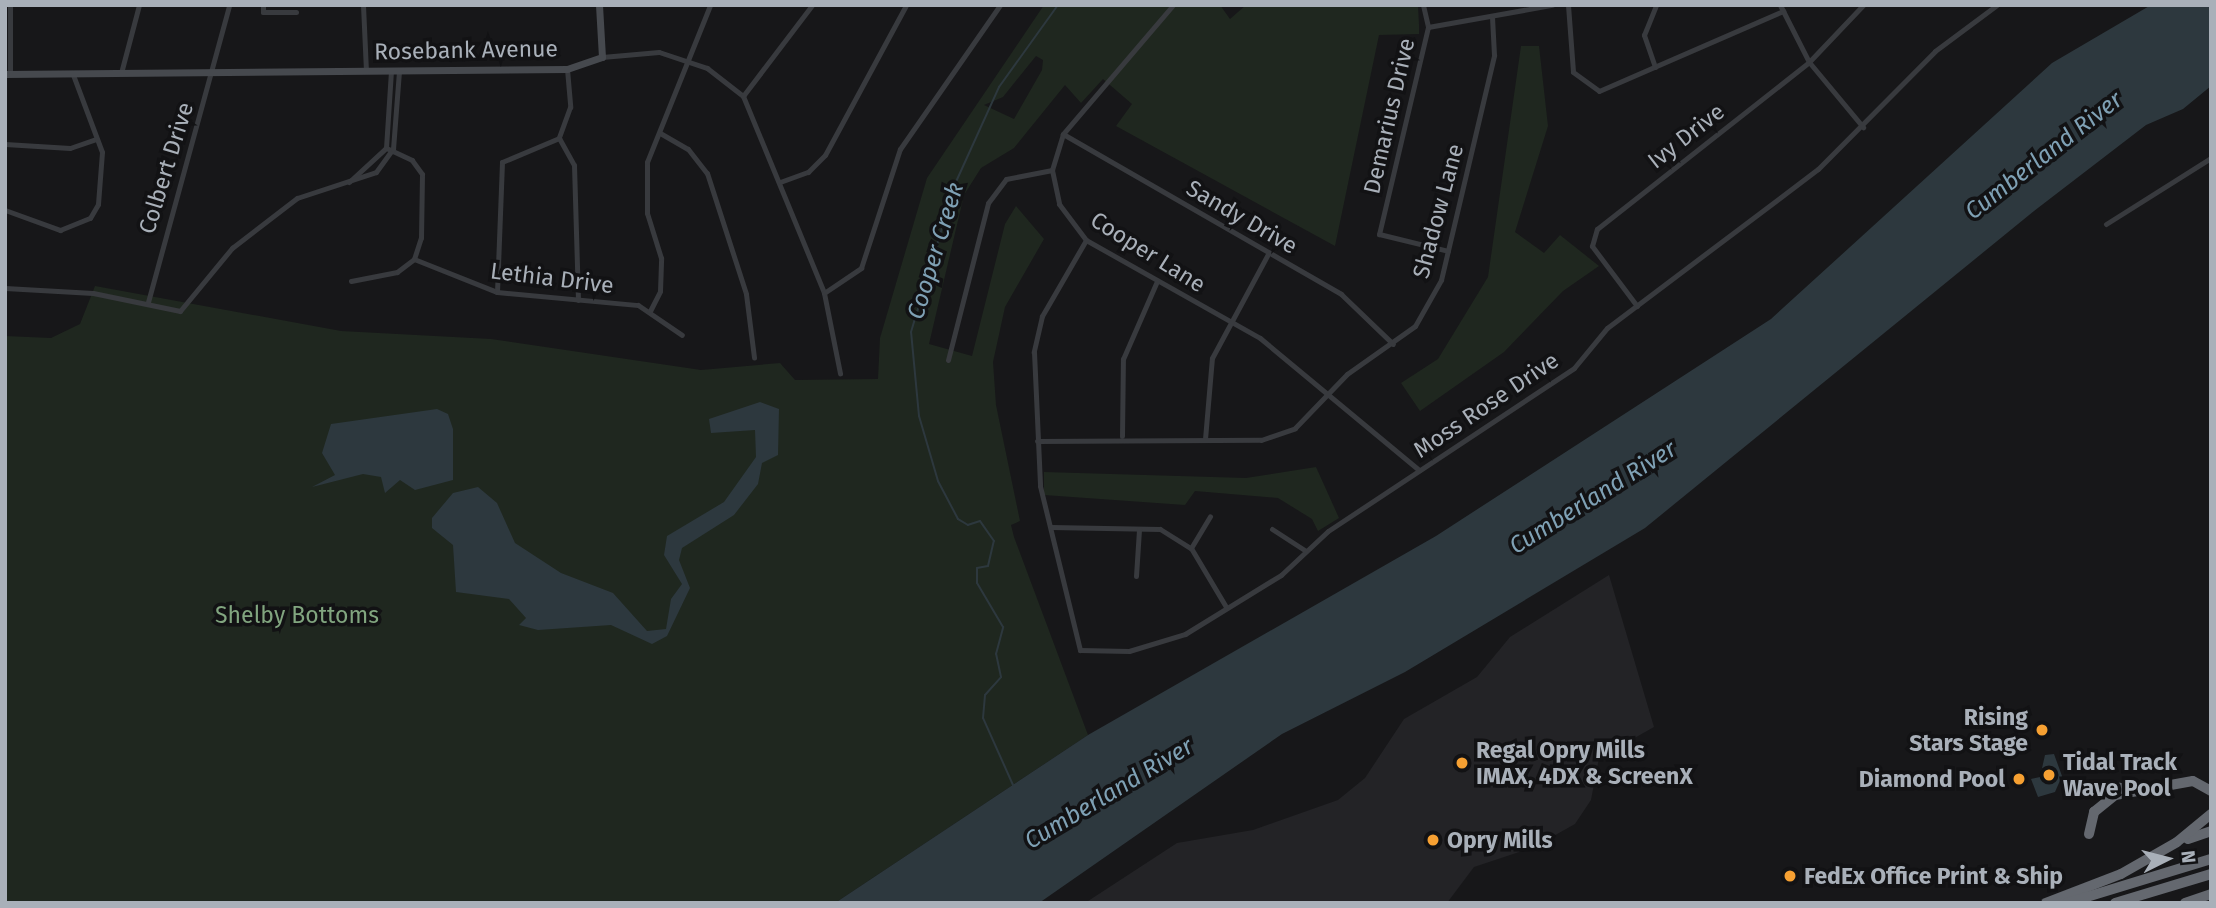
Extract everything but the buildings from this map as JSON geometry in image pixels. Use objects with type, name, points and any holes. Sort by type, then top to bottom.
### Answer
[{"type":"highway","points":[[2089,834],[2102,802],[2137,791],[2193,781],[2211,792]]},
{"type":"highway","points":[[2102,785],[2137,791]]},
{"type":"highway","points":[[2046,903],[2099,884],[2177,842],[2211,814]]},
{"type":"highway","points":[[2196,828],[2211,822]]},
{"type":"highway","points":[[2177,842],[2211,831]]},
{"type":"highway","points":[[2067,903],[2211,859]]},
{"type":"highway","points":[[2115,903],[2211,874]]},
{"type":"highway","points":[[2187,902],[2211,894]]},
{"type":"highway","points":[[2187,902],[2211,899]]},
{"type":"street","points":[[7,74],[10,5]]},
{"type":"street","points":[[121,74],[139,5]]},
{"type":"street","name":"Colbert Drive","points":[[148,302],[161,236],[203,118],[209,74],[229,5]]},
{"type":"street","points":[[264,5],[263,12],[296,12]]},
{"type":"street","points":[[363,5],[366,71]]},
{"type":"street","points":[[599,5],[602,57]]},
{"type":"street","points":[[743,96],[812,5]]},
{"type":"street","points":[[780,182],[808,172],[825,155],[906,5]]},
{"type":"street","points":[[824,293],[861,268],[900,149],[1000,5]]},
{"type":"street","name":"Cooper Lane","points":[[1173,5],[1063,134],[1052,170],[1059,204],[1086,240],[1230,321],[1331,391],[1419,470]]},
{"type":"street","name":"Demarius Drive","points":[[1423,5],[1428,27],[1379,234],[1448,251]]},
{"type":"street","points":[[1428,27],[1492,18],[1552,5]]},
{"type":"street","points":[[1567,5],[1569,57],[1590,90],[1605,91],[1782,8],[1809,62],[1864,127]]},
{"type":"street","points":[[1656,5],[1644,35],[1656,67]]},
{"type":"street","name":"Ivy Drive","points":[[1637,306],[1592,247],[1597,229],[1809,62],[1863,5]]},
{"type":"street","name":"Moss Rose Drive","points":[[1051,527],[1080,650],[1160,644],[1281,575],[1306,551],[1419,470],[1574,368],[1607,328],[1818,169],[1864,127],[1935,51],[1997,5]]},
{"type":"street","points":[[650,311],[660,291],[661,258],[644,187],[685,59],[709,6]]},
{"type":"street","name":"Shadow Lane","points":[[1037,441],[1122,436],[1261,440],[1295,428],[1331,391],[1415,326],[1430,301],[1448,251],[1494,55],[1492,18]]},
{"type":"street","name":"Rosebank Avenue","points":[[7,74],[567,69],[602,57],[659,52],[685,59],[717,74],[743,96],[824,293],[840,373]]},
{"type":"street","points":[[497,292],[502,162],[559,138],[570,107],[567,69]]},
{"type":"street","points":[[5,288],[148,302],[180,311],[232,248],[297,198],[349,182],[389,149],[395,71]]},
{"type":"street","points":[[5,210],[60,230],[90,218],[103,176],[96,139],[73,75]]},
{"type":"street","points":[[660,133],[688,149],[707,173],[751,313],[754,357]]},
{"type":"street","name":"Sandy Drive","points":[[1063,134],[1269,252],[1365,311],[1393,344]]},
{"type":"street","points":[[559,138],[574,165],[578,300]]},
{"type":"street","points":[[5,144],[70,148],[96,139]]},
{"type":"street","points":[[351,281],[381,279],[414,259],[425,188],[412,160],[389,149]]},
{"type":"street","points":[[2106,224],[2211,158]]},
{"type":"street","points":[[948,360],[988,202],[1006,179],[1052,170]]},
{"type":"street","points":[[1086,240],[1051,298],[1037,336],[1037,441],[1051,527],[1160,529],[1191,548],[1226,607]]},
{"type":"street","points":[[1205,439],[1208,373],[1230,321],[1269,252]]},
{"type":"street","name":"Lethia Drive","points":[[414,259],[497,292],[650,311],[682,335]]},
{"type":"street","points":[[1122,436],[1123,359],[1157,281]]},
{"type":"street","points":[[1191,548],[1210,516]]},
{"type":"street","points":[[1136,576],[1139,528]]},
{"type":"street","points":[[1272,529],[1306,551]]},
{"type":"shaded area","name":"Opry Mills","points":[[1609,575],[1654,727],[1599,758],[1591,800],[1575,824],[1534,847],[1474,867],[1447,903],[1085,903],[1177,843],[1253,830],[1338,800],[1365,778],[1404,719],[1477,677],[1510,637]]},
{"type":"green space","name":"Shelby Bottoms","points":[[1044,5],[1220,5],[1230,19],[1246,5],[1418,5],[1419,34],[1379,35],[1335,246],[1116,126],[1132,104],[1103,79],[1081,103],[1065,85],[1014,148],[981,168],[964,195],[929,344],[972,356],[1005,224],[1016,206],[1044,239],[1005,307],[993,362],[996,405],[1020,521],[1011,525],[1014,537],[1088,735],[835,903],[5,903],[5,336],[51,338],[80,324],[95,286],[341,331],[491,339],[701,370],[780,363],[795,380],[878,379],[880,338],[927,178]],"holes":[[[1036,56],[1043,60],[1042,70],[1014,119],[984,105],[1003,97]]]},
{"type":"green space","points":[[1521,46],[1539,46],[1548,126],[1515,232],[1544,253],[1560,235],[1599,266],[1563,291],[1504,352],[1420,411],[1401,383],[1438,359],[1488,277]]},
{"type":"green space","points":[[1316,467],[1339,518],[1318,531],[1312,519],[1278,498],[1195,491],[1185,505],[1044,495],[1044,472],[1246,478]]},
{"type":"water","name":"Cumberland River","points":[[2151,5],[2211,5],[2211,86],[2183,109],[2146,125],[2034,211],[1645,528],[1405,672],[1282,734],[1039,903],[835,903],[1088,735],[1436,536],[1771,319],[2052,63]]},
{"type":"water","points":[[760,402],[779,409],[778,455],[762,463],[758,484],[734,515],[682,548],[679,560],[690,588],[667,636],[652,644],[611,625],[538,630],[519,625],[526,618],[509,599],[456,592],[453,545],[432,528],[432,518],[453,493],[478,487],[497,503],[515,543],[561,573],[613,593],[647,631],[666,629],[671,599],[682,584],[664,555],[667,536],[724,502],[756,457],[755,430],[711,433],[709,419]]},
{"type":"water","points":[[437,409],[448,414],[453,429],[453,480],[415,490],[400,480],[385,493],[381,477],[363,474],[312,487],[335,475],[322,453],[331,424]]},
{"type":"water","name":"Tidal Track Wave Pool","points":[[2054,754],[2062,776],[2055,792],[2038,797],[2031,779],[2040,777],[2045,755]]},
{"type":"waterway","name":"Cooper Creek","points":[[1013,785],[983,718],[985,695],[1001,677],[996,654],[1003,627],[977,583],[977,568],[988,566],[994,541],[980,521],[968,525],[958,519],[938,481],[919,416],[911,332],[955,184],[999,87],[1058,5]]},
{"type":"place","name":"Rising Stars Stage","points":[[2042,730]]},
{"type":"place","name":"Regal Opry Mills IMAX, 4DX & ScreenX","points":[[1462,763]]},
{"type":"place","name":"Tidal Track Wave Pool","points":[[2049,775]]},
{"type":"place","name":"Diamond Pool","points":[[2019,779]]},
{"type":"place","name":"Opry Mills","points":[[1433,840]]},
{"type":"place","name":"FedEx Office Print & Ship","points":[[1790,876]]}]
